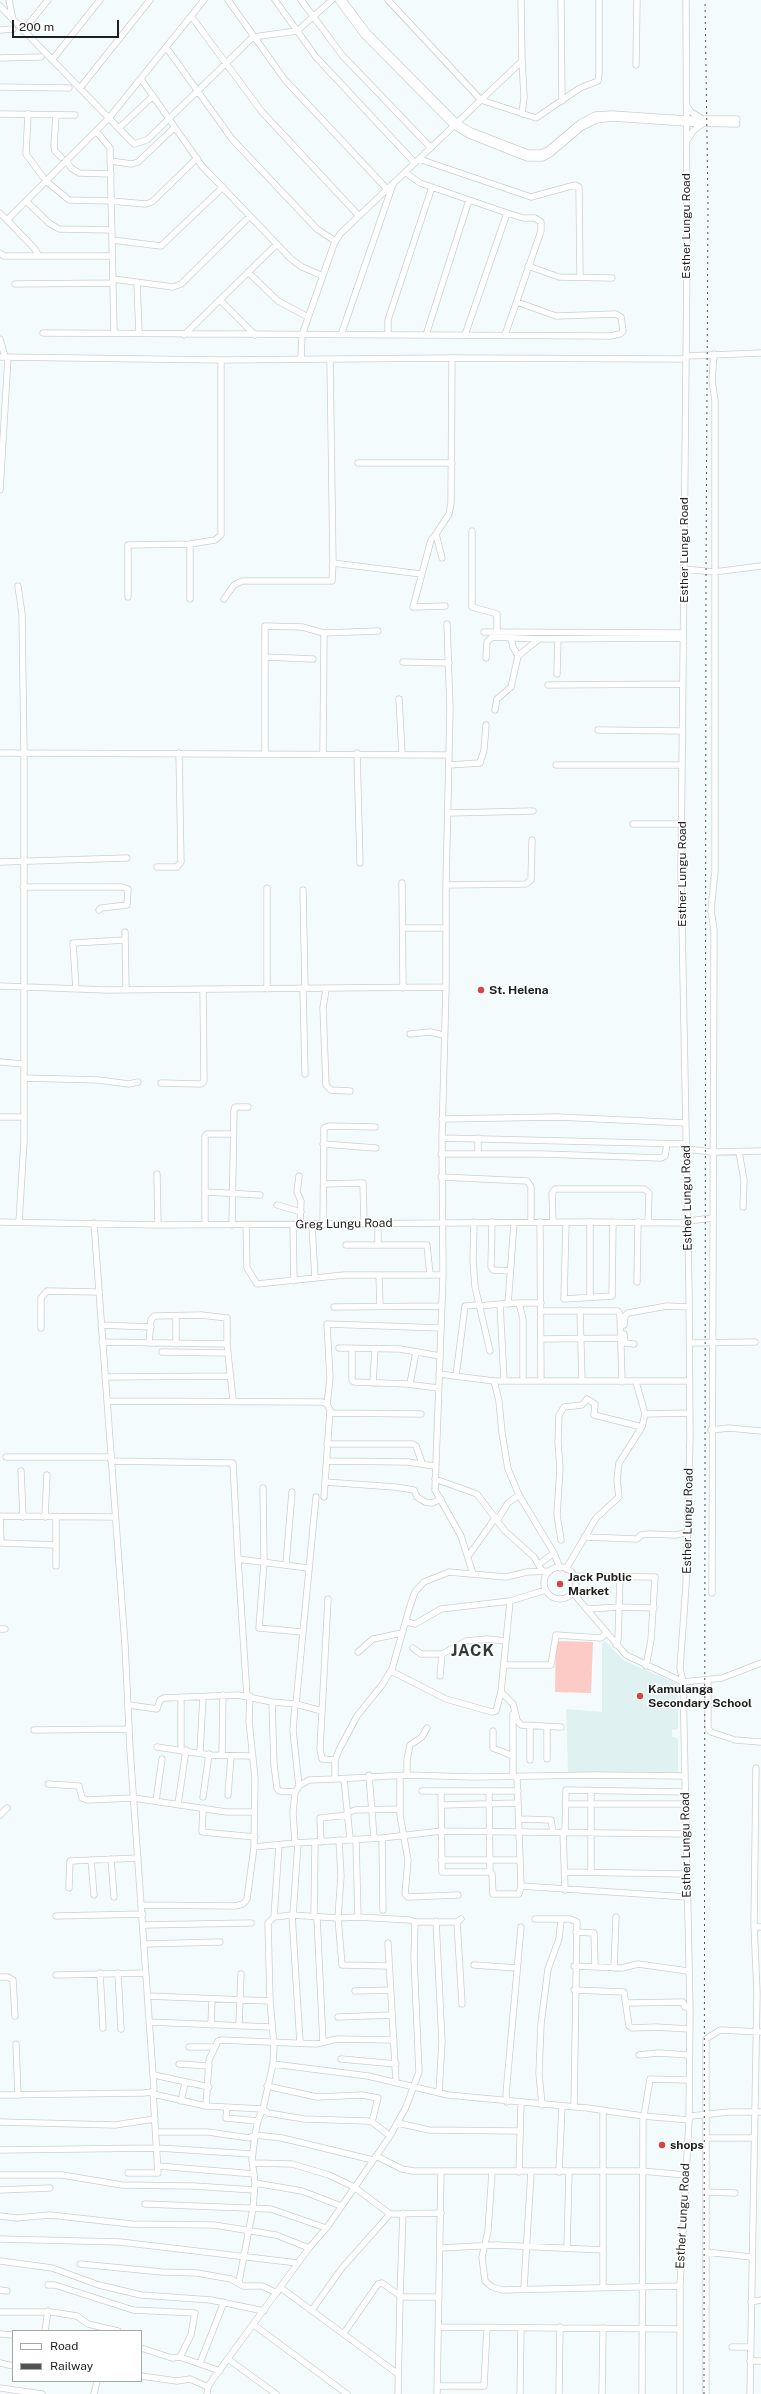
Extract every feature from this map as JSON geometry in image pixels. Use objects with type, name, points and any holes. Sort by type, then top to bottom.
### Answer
[{"type":"street","points":[[9,0],[13,20]]},
{"type":"street","points":[[23,31],[48,0]]},
{"type":"street","points":[[52,60],[100,0]]},
{"type":"street","points":[[80,88],[150,0]]},
{"type":"street","points":[[39,256],[34,248],[7,220],[64,159],[109,118],[204,0]]},
{"type":"street","points":[[228,0],[285,80],[387,189]]},
{"type":"street","points":[[275,0],[324,66],[417,161],[532,197],[575,184],[579,187],[580,277]]},
{"type":"street","points":[[302,0],[342,55],[431,148]]},
{"type":"street","points":[[0,6],[134,144],[147,140],[255,36],[297,31],[332,0]]},
{"type":"street","points":[[338,0],[364,35],[455,125],[469,135],[527,158],[542,158],[550,154],[582,127],[596,120],[612,118],[737,122]]},
{"type":"street","points":[[343,0],[367,32],[455,125]]},
{"type":"street","points":[[388,0],[481,100],[532,118],[540,117],[580,88],[595,83],[599,78],[599,0]]},
{"type":"street","points":[[521,0],[524,97],[522,114]]},
{"type":"street","points":[[561,0],[562,101]]},
{"type":"street","points":[[636,65],[637,0]]},
{"type":"street","name":"Esther Lungu Road","points":[[680,2394],[680,2286],[689,2120],[688,2080],[690,2009],[683,1682],[680,1668],[688,1532],[690,1343],[682,824],[686,358],[686,0]]},
{"type":"street","points":[[191,16],[262,112],[359,216]]},
{"type":"street","points":[[0,30],[13,29]]},
{"type":"street","points":[[166,47],[232,139],[317,228],[336,241]]},
{"type":"street","points":[[0,58],[41,57]]},
{"type":"street","points":[[301,359],[302,335],[336,241],[359,216],[394,182],[406,173],[522,60]]},
{"type":"street","points":[[141,79],[170,118],[174,128],[197,158],[223,187],[277,244],[302,267],[323,276]]},
{"type":"street","points":[[0,87],[69,88]]},
{"type":"street","points":[[119,128],[153,96]]},
{"type":"street","points":[[686,102],[692,112],[703,121]]},
{"type":"street","points":[[0,114],[75,115]]},
{"type":"street","points":[[28,114],[27,157],[44,179],[69,200],[149,204],[197,158]]},
{"type":"street","points":[[56,115],[55,151],[71,168],[79,172],[111,174]]},
{"type":"street","points":[[687,142],[693,131],[703,121]]},
{"type":"street","points":[[110,161],[132,164],[138,162],[174,128]]},
{"type":"street","points":[[96,131],[110,148],[114,332]]},
{"type":"street","points":[[406,173],[420,183],[523,218],[535,218],[542,225],[505,335]]},
{"type":"street","points":[[341,335],[394,182]]},
{"type":"street","points":[[112,240],[161,246],[223,187]]},
{"type":"street","points":[[388,334],[388,320],[432,187]]},
{"type":"street","points":[[426,335],[469,200]]},
{"type":"street","points":[[26,201],[49,224],[59,228],[112,230]]},
{"type":"street","points":[[465,335],[507,213]]},
{"type":"street","points":[[15,284],[113,281],[168,287],[181,284],[250,216]]},
{"type":"street","points":[[184,335],[277,244]]},
{"type":"street","points":[[0,253],[4,256],[112,256]]},
{"type":"street","points":[[528,266],[551,276],[612,278]]},
{"type":"street","points":[[248,272],[278,301],[308,317]]},
{"type":"street","points":[[137,283],[139,333]]},
{"type":"street","points":[[220,300],[254,335]]},
{"type":"street","points":[[43,333],[114,332],[184,335],[388,334],[610,336],[620,334],[622,331],[621,317],[616,314],[556,316],[516,302]]},
{"type":"street","points":[[0,339],[4,357],[0,490]]},
{"type":"street","points":[[4,357],[330,360],[452,358],[686,358],[714,354],[761,353]]},
{"type":"street","points":[[712,1593],[714,1500],[711,1430],[715,1263],[712,1218],[714,930],[711,910],[715,871],[715,400],[712,385],[714,354]]},
{"type":"street","points":[[445,606],[413,606],[431,540],[449,514],[451,503],[452,358]]},
{"type":"street","points":[[128,597],[128,545],[190,544],[215,540],[221,535],[221,360]]},
{"type":"street","points":[[224,599],[234,585],[242,580],[332,581],[330,360]]},
{"type":"street","points":[[358,463],[452,463]]},
{"type":"street","points":[[472,531],[472,607],[497,614],[497,633]]},
{"type":"street","points":[[436,534],[442,558]]},
{"type":"street","points":[[190,544],[190,599]]},
{"type":"street","points":[[333,563],[421,574]]},
{"type":"street","points":[[684,569],[714,572],[761,566]]},
{"type":"street","points":[[18,586],[22,614],[24,753],[22,860],[24,1078],[19,1222]]},
{"type":"street","points":[[447,624],[449,663],[449,765],[446,885],[446,987],[443,1035],[441,1154],[443,1275],[434,1466],[436,1494],[441,1499],[469,1555],[473,1574]]},
{"type":"street","points":[[265,753],[264,629],[268,625],[313,628],[324,633],[378,631]]},
{"type":"street","points":[[484,632],[683,636]]},
{"type":"street","points":[[323,753],[324,633]]},
{"type":"street","points":[[486,658],[489,638],[558,639],[683,636]]},
{"type":"street","points":[[511,638],[512,647],[518,656]]},
{"type":"street","points":[[495,710],[497,699],[512,687],[518,656],[539,639]]},
{"type":"street","points":[[557,674],[558,639]]},
{"type":"street","points":[[265,657],[313,658]]},
{"type":"street","points":[[403,662],[449,663]]},
{"type":"street","points":[[548,685],[683,684]]},
{"type":"street","points":[[399,699],[402,754]]},
{"type":"street","points":[[449,765],[480,763],[484,750],[486,725]]},
{"type":"street","points":[[598,730],[682,731]]},
{"type":"street","points":[[0,753],[358,753],[448,755]]},
{"type":"street","points":[[157,867],[178,867],[181,862],[179,753]]},
{"type":"street","points":[[358,753],[360,863]]},
{"type":"street","points":[[556,765],[682,765]]},
{"type":"street","points":[[448,813],[533,811]]},
{"type":"street","points":[[633,824],[682,824]]},
{"type":"street","points":[[446,885],[526,884],[531,880],[532,840]]},
{"type":"street","points":[[0,862],[22,860],[127,858]]},
{"type":"street","points":[[402,883],[404,928],[403,988]]},
{"type":"street","points":[[23,887],[122,887],[128,889],[127,905],[99,910]]},
{"type":"street","points":[[267,888],[267,989]]},
{"type":"street","points":[[303,890],[304,1074]]},
{"type":"street","points":[[404,928],[446,928]]},
{"type":"street","points":[[125,932],[126,990]]},
{"type":"street","points":[[76,989],[73,942],[125,940]]},
{"type":"street","points":[[0,986],[24,988],[126,990],[203,988],[326,989],[446,987]]},
{"type":"street","points":[[161,1083],[201,1084],[204,1081],[203,988]]},
{"type":"street","points":[[326,989],[323,1008],[326,1085],[331,1090],[350,1091]]},
{"type":"street","points":[[410,1034],[430,1032],[443,1035]]},
{"type":"street","points":[[0,1062],[23,1064]]},
{"type":"street","points":[[24,1078],[98,1080],[129,1084],[138,1082]]},
{"type":"street","points":[[232,1225],[234,1194],[233,1134],[235,1107],[248,1107]]},
{"type":"street","points":[[0,1117],[23,1117]]},
{"type":"street","points":[[442,1119],[558,1117],[686,1123]]},
{"type":"street","points":[[323,1225],[324,1128],[327,1126],[375,1127]]},
{"type":"street","points":[[205,1225],[205,1136],[207,1134],[233,1134]]},
{"type":"street","points":[[442,1138],[667,1144],[687,1146],[712,1152],[761,1151]]},
{"type":"street","points":[[478,1138],[478,1154]]},
{"type":"street","points":[[323,1144],[376,1148]]},
{"type":"street","points":[[441,1154],[626,1155],[661,1158],[665,1156],[667,1144]]},
{"type":"street","points":[[739,1152],[744,1180],[743,1207]]},
{"type":"street","points":[[157,1174],[158,1225]]},
{"type":"street","points":[[299,1176],[297,1192],[301,1201],[300,1224]]},
{"type":"street","points":[[441,1177],[528,1181],[531,1187],[531,1222]]},
{"type":"street","points":[[324,1184],[363,1183],[364,1223]]},
{"type":"street","points":[[552,1222],[552,1193],[555,1189],[644,1189],[649,1193],[648,1223]]},
{"type":"street","points":[[206,1192],[260,1195]]},
{"type":"street","points":[[277,1205],[301,1212]]},
{"type":"street","name":"Greg Lungu Road","points":[[0,1222],[158,1225],[323,1225],[442,1222],[648,1223],[688,1222],[712,1218]]},
{"type":"street","points":[[474,1222],[473,1260],[478,1306],[490,1350]]},
{"type":"street","points":[[492,1222],[491,1267],[493,1270],[510,1271]]},
{"type":"street","points":[[540,1222],[541,1380]]},
{"type":"street","points":[[566,1222],[564,1299],[611,1297],[613,1295],[614,1222]]},
{"type":"street","points":[[590,1222],[590,1297]]},
{"type":"street","points":[[637,1282],[638,1222]]},
{"type":"street","points":[[94,1223],[129,1705],[128,1729],[143,1914],[149,2022],[154,2075],[153,2093],[158,2148],[158,2173],[128,2173]]},
{"type":"street","points":[[378,1223],[378,1244]]},
{"type":"street","points":[[508,1304],[514,1223]]},
{"type":"street","points":[[246,1224],[247,1268],[257,1284],[344,1275],[443,1275]]},
{"type":"street","points":[[294,1225],[294,1281]]},
{"type":"street","points":[[312,1225],[315,1278]]},
{"type":"street","points":[[346,1245],[427,1245],[430,1275]]},
{"type":"street","points":[[379,1275],[380,1306]]},
{"type":"street","points":[[41,1328],[41,1298],[47,1291],[98,1292]]},
{"type":"street","points":[[519,1303],[523,1319],[523,1379]]},
{"type":"street","points":[[456,1376],[465,1306],[541,1303]]},
{"type":"street","points":[[500,1304],[504,1380]]},
{"type":"street","points":[[334,1307],[442,1306]]},
{"type":"street","points":[[634,1344],[625,1344],[624,1319],[626,1315],[667,1306],[689,1307]]},
{"type":"street","points":[[580,1310],[582,1381]]},
{"type":"street","points":[[541,1311],[618,1311],[621,1338],[622,1382]]},
{"type":"street","points":[[149,1343],[154,1316],[201,1315],[227,1318],[227,1344],[233,1400]]},
{"type":"street","points":[[176,1316],[176,1344]]},
{"type":"street","points":[[324,1497],[330,1413],[326,1404],[330,1378],[328,1324],[440,1328]]},
{"type":"street","points":[[101,1325],[151,1327]]},
{"type":"street","points":[[541,1338],[621,1338]]},
{"type":"street","points":[[690,1343],[713,1341],[755,1342]]},
{"type":"street","points":[[102,1342],[227,1344]]},
{"type":"street","points":[[339,1348],[416,1352],[440,1356]]},
{"type":"street","points":[[352,1348],[353,1382],[410,1384],[438,1388]]},
{"type":"street","points":[[373,1383],[375,1349]]},
{"type":"street","points":[[162,1352],[228,1353]]},
{"type":"street","points":[[410,1384],[416,1352]]},
{"type":"street","points":[[439,1374],[494,1381],[523,1379],[622,1382],[689,1381]]},
{"type":"street","points":[[105,1377],[231,1376]]},
{"type":"street","points":[[494,1381],[499,1401],[506,1458],[520,1495],[563,1568],[574,1576],[655,1577],[652,1640],[646,1666]]},
{"type":"street","points":[[335,1779],[335,1760],[352,1723],[382,1685],[390,1671],[407,1622],[415,1592],[424,1582],[449,1572],[506,1577],[563,1568],[596,1518],[618,1497],[617,1480],[619,1463],[642,1427],[645,1414],[636,1382]]},
{"type":"street","points":[[561,1540],[557,1519],[560,1468],[558,1442],[559,1415],[564,1407],[582,1405],[587,1399],[595,1404],[594,1415],[642,1427]]},
{"type":"street","points":[[107,1401],[316,1400],[326,1404]]},
{"type":"street","points":[[330,1413],[420,1414]]},
{"type":"street","points":[[645,1414],[689,1413]]},
{"type":"street","points":[[711,1430],[729,1428],[761,1431]]},
{"type":"street","points":[[327,1444],[413,1444],[416,1446],[422,1463]]},
{"type":"street","points":[[6,1457],[233,1463],[238,1559],[249,1696],[249,1721],[255,1778],[254,1847],[247,1899],[243,1904],[235,1906],[142,1905]]},
{"type":"street","points":[[327,1461],[422,1463],[434,1466]]},
{"type":"street","points":[[21,1471],[23,1517]]},
{"type":"street","points":[[45,1517],[47,1475]]},
{"type":"street","points":[[435,1479],[474,1492],[497,1518],[505,1531],[539,1564],[542,1571]]},
{"type":"street","points":[[326,1482],[396,1487],[414,1490],[417,1497],[425,1502],[432,1503],[441,1499]]},
{"type":"street","points":[[263,1488],[264,1562],[259,1628],[302,1632]]},
{"type":"street","points":[[286,1564],[292,1492]]},
{"type":"street","points":[[469,1555],[508,1503],[520,1495]]},
{"type":"street","points":[[299,1786],[293,1731],[316,1497]]},
{"type":"street","points":[[56,1545],[1,1543],[0,1516],[115,1517]]},
{"type":"street","points":[[56,1517],[56,1566]]},
{"type":"street","points":[[584,1537],[637,1539],[641,1535],[676,1535],[688,1532]]},
{"type":"street","points":[[539,1564],[554,1552]]},
{"type":"street","points":[[238,1559],[308,1568]]},
{"type":"street","points":[[550,1571],[545,1581],[546,1590],[550,1596],[559,1599],[565,1598],[573,1593],[576,1583],[574,1576]]},
{"type":"street","points":[[616,1645],[620,1607],[620,1576]]},
{"type":"street","points":[[407,1622],[415,1624],[441,1609],[510,1601],[546,1590]]},
{"type":"street","points":[[573,1593],[626,1655],[646,1666],[683,1682],[722,1678],[761,1663]]},
{"type":"street","points":[[328,1599],[321,1755],[322,1759],[335,1760]]},
{"type":"street","points":[[390,1671],[446,1698],[492,1712],[498,1708],[501,1692],[510,1601]]},
{"type":"street","points":[[588,1609],[620,1607],[654,1608]]},
{"type":"street","points":[[358,1652],[373,1639],[402,1633]]},
{"type":"street","points":[[504,1665],[551,1665],[556,1635],[601,1638],[606,1633]]},
{"type":"street","points":[[413,1648],[421,1654],[442,1654],[466,1641],[487,1639],[506,1641]]},
{"type":"street","points":[[440,1676],[442,1654]]},
{"type":"street","points":[[708,1680],[708,1728],[711,1732],[735,1740],[761,1742]]},
{"type":"street","points":[[501,1692],[513,1704],[518,1723],[530,1726],[561,1728]]},
{"type":"street","points":[[129,1705],[157,1709],[160,1700],[164,1698],[223,1695],[249,1696],[272,1702],[296,1704],[322,1711]]},
{"type":"street","points":[[222,1756],[223,1695]]},
{"type":"street","points":[[178,1804],[183,1749],[181,1697]]},
{"type":"street","points":[[200,1752],[203,1697]]},
{"type":"street","points":[[272,1702],[274,1765],[277,1788],[279,1791],[295,1792]]},
{"type":"street","points":[[489,1791],[490,1872],[492,1874],[493,1894],[519,1894],[521,1886],[519,1819],[518,1791],[513,1756],[513,1704]]},
{"type":"street","points":[[530,1726],[530,1760]]},
{"type":"street","points":[[547,1727],[547,1759]]},
{"type":"street","points":[[407,1775],[407,1760],[410,1745],[422,1737],[427,1728]]},
{"type":"street","points":[[34,1730],[128,1729]]},
{"type":"street","points":[[493,1731],[493,1748],[513,1756]]},
{"type":"street","points":[[157,1747],[183,1749],[222,1756],[252,1756]]},
{"type":"street","points":[[203,1797],[209,1754]]},
{"type":"street","points":[[228,1795],[232,1756]]},
{"type":"street","points":[[156,1801],[162,1759]]},
{"type":"street","points":[[750,2394],[754,2138],[758,2112],[754,2031],[758,1979],[756,1768]]},
{"type":"street","points":[[300,2043],[293,1915],[296,1843],[292,1813],[295,1792],[299,1786],[309,1780],[344,1779],[369,1775],[515,1777],[594,1775],[685,1776]]},
{"type":"street","points":[[369,1775],[374,1838]]},
{"type":"street","points":[[400,1776],[400,1809],[405,1854],[408,1860],[405,1882],[406,1896],[458,1895]]},
{"type":"street","points":[[344,1779],[347,1814],[353,1839],[358,1917]]},
{"type":"street","points":[[48,1784],[79,1786],[84,1799],[134,1798],[226,1812],[254,1812]]},
{"type":"street","points":[[565,1890],[564,1832],[566,1790],[685,1792]]},
{"type":"street","points":[[422,1791],[518,1791]]},
{"type":"street","points":[[441,1791],[441,1860],[443,1872],[490,1872]]},
{"type":"street","points":[[591,1791],[591,1872]]},
{"type":"street","points":[[442,1805],[518,1803]]},
{"type":"street","points":[[566,1804],[686,1804]]},
{"type":"street","points":[[0,1815],[7,1808]]},
{"type":"street","points":[[203,1808],[202,1832],[254,1837]]},
{"type":"street","points":[[323,2042],[315,1917],[320,1818],[372,1810],[400,1809]]},
{"type":"street","points":[[519,1819],[551,1820],[553,1832]]},
{"type":"street","points":[[254,1847],[382,1838],[442,1831],[686,1834]]},
{"type":"street","points":[[382,1838],[383,1910]]},
{"type":"street","points":[[340,1840],[341,1876],[338,1918],[342,1965],[389,1966]]},
{"type":"street","points":[[274,1917],[279,1845]]},
{"type":"street","points":[[69,1888],[70,1861],[138,1858]]},
{"type":"street","points":[[111,1859],[114,1897]]},
{"type":"street","points":[[91,1860],[94,1895]]},
{"type":"street","points":[[441,1860],[520,1860]]},
{"type":"street","points":[[565,1872],[687,1874]]},
{"type":"street","points":[[521,1886],[687,1897]]},
{"type":"street","points":[[56,1916],[143,1914]]},
{"type":"street","points":[[239,2282],[253,2208],[255,2183],[252,2154],[258,2120],[263,2109],[273,2064],[270,2001],[269,1920],[274,1917],[293,1915],[338,1918],[358,1917],[409,1920],[415,1922],[459,1920],[462,2004]]},
{"type":"street","points":[[614,1968],[616,1917]]},
{"type":"street","points":[[535,1919],[576,1921],[574,1966],[574,2107]]},
{"type":"street","points":[[542,2105],[539,2074],[541,2024],[548,1969],[559,1939],[561,1920]]},
{"type":"street","points":[[436,1921],[442,2042],[439,2092]]},
{"type":"street","points":[[143,1925],[251,1922]]},
{"type":"street","points":[[207,2394],[208,2387],[309,2248],[342,2206],[390,2136],[398,2123],[418,2079],[419,2062],[414,1958],[415,1922]]},
{"type":"street","points":[[507,2102],[506,2094],[521,1927]]},
{"type":"street","points":[[576,1932],[594,1933],[595,1967]]},
{"type":"street","points":[[144,1944],[220,1942]]},
{"type":"street","points":[[388,1942],[396,2082]]},
{"type":"street","points":[[574,1966],[626,1968],[638,1964],[688,1971]]},
{"type":"street","points":[[474,1965],[517,1968]]},
{"type":"street","points":[[100,1973],[103,2028]]},
{"type":"street","points":[[118,1973],[121,2029]]},
{"type":"street","points":[[56,1975],[146,1973]]},
{"type":"street","points":[[239,2025],[241,1974]]},
{"type":"street","points":[[0,1977],[8,1977],[13,1980],[15,2016]]},
{"type":"street","points":[[355,1991],[390,1990]]},
{"type":"street","points":[[574,1990],[624,1992],[627,2003],[629,2026],[632,2028],[656,2026],[689,2029]]},
{"type":"street","points":[[148,1996],[270,2001]]},
{"type":"street","points":[[210,2025],[212,1999]]},
{"type":"street","points":[[627,2003],[683,2002],[685,2006],[690,2009]]},
{"type":"street","points":[[338,2016],[392,2014]]},
{"type":"street","points":[[149,2022],[271,2027]]},
{"type":"street","points":[[706,2394],[706,2039],[720,2030],[761,2032]]},
{"type":"street","points":[[206,2106],[209,2087],[210,2055],[214,2047],[221,2040],[273,2040],[300,2043],[343,2039],[394,2040]]},
{"type":"street","points":[[16,2044],[18,2094]]},
{"type":"street","points":[[189,2047],[214,2047]]},
{"type":"street","points":[[639,2055],[658,2053],[689,2055]]},
{"type":"street","points":[[341,2059],[396,2064]]},
{"type":"street","points":[[179,2064],[209,2066]]},
{"type":"street","points":[[273,2064],[334,2070],[439,2092],[507,2102],[574,2107],[644,2116],[689,2120],[691,2116],[758,2112]]},
{"type":"street","points":[[154,2075],[185,2083],[209,2087]]},
{"type":"street","points":[[642,2394],[642,2171],[644,2116],[650,2079],[688,2080]]},
{"type":"street","points":[[181,2101],[185,2083]]},
{"type":"street","points":[[267,2086],[317,2097],[362,2095],[378,2098],[372,2122]]},
{"type":"street","points":[[0,2095],[153,2093],[206,2106],[263,2109],[268,2113],[304,2119],[372,2122],[390,2136]]},
{"type":"street","points":[[519,2172],[521,2102]]},
{"type":"street","points":[[559,2172],[562,2106]]},
{"type":"street","points":[[227,2108],[226,2118],[258,2120]]},
{"type":"street","points":[[603,2110],[603,2287]]},
{"type":"street","points":[[0,2122],[115,2125],[155,2119]]},
{"type":"street","points":[[398,2123],[429,2130],[519,2131]]},
{"type":"street","points":[[156,2132],[208,2132],[249,2138],[255,2135],[282,2138],[375,2158],[402,2169],[441,2172],[642,2171],[685,2175]]},
{"type":"street","points":[[707,2138],[754,2138]]},
{"type":"street","points":[[0,2150],[158,2148],[252,2154]]},
{"type":"street","points":[[254,2163],[292,2164],[329,2175],[354,2187],[390,2214],[441,2213]]},
{"type":"street","points":[[158,2166],[254,2174]]},
{"type":"street","points":[[437,2394],[441,2248],[441,2172]]},
{"type":"street","points":[[492,2172],[488,2231],[483,2246],[483,2272],[488,2284],[502,2290],[524,2288],[680,2286]]},
{"type":"street","points":[[524,2288],[531,2172]]},
{"type":"street","points":[[567,2248],[569,2172]]},
{"type":"street","points":[[0,2175],[62,2175],[122,2185],[193,2186],[254,2190]]},
{"type":"street","points":[[255,2183],[302,2191],[342,2206]]},
{"type":"street","points":[[0,2190],[50,2188]]},
{"type":"street","points":[[706,2192],[735,2193]]},
{"type":"street","points":[[145,2204],[253,2208],[282,2211],[326,2228]]},
{"type":"street","points":[[398,2394],[403,2213]]},
{"type":"street","points":[[312,2310],[342,2268],[390,2214]]},
{"type":"street","points":[[0,2216],[16,2218],[59,2216],[131,2224],[214,2225],[276,2235],[309,2248]]},
{"type":"street","points":[[0,2239],[120,2242],[298,2263]]},
{"type":"street","points":[[441,2248],[526,2246],[603,2250]]},
{"type":"street","points":[[706,2252],[751,2257]]},
{"type":"street","points":[[0,2261],[52,2268],[99,2285],[141,2295],[224,2302],[264,2311]]},
{"type":"street","points":[[80,2264],[162,2272],[197,2273],[239,2282],[243,2286],[262,2286],[279,2290],[312,2310],[398,2374]]},
{"type":"street","points":[[344,2334],[378,2284],[382,2283],[400,2296],[439,2297]]},
{"type":"street","points":[[48,2285],[55,2285],[133,2310],[195,2313],[191,2335],[180,2357]]},
{"type":"street","points":[[0,2290],[7,2291]]},
{"type":"street","points":[[751,2302],[761,2300]]},
{"type":"street","points":[[200,2363],[224,2302]]},
{"type":"street","points":[[0,2312],[48,2311],[77,2316],[88,2324],[114,2330]]},
{"type":"street","points":[[45,2330],[48,2311]]},
{"type":"street","points":[[254,2325],[347,2394]]},
{"type":"street","points":[[439,2327],[679,2329]]},
{"type":"street","points":[[559,2394],[560,2327]]},
{"type":"street","points":[[437,2386],[484,2386],[486,2328]]},
{"type":"street","points":[[520,2394],[521,2328]]},
{"type":"street","points":[[602,2394],[603,2328]]},
{"type":"street","points":[[0,2334],[12,2335]]},
{"type":"street","points":[[732,2347],[751,2347]]},
{"type":"street","points":[[142,2348],[172,2358],[180,2357],[220,2371]]},
{"type":"street","points":[[228,2359],[276,2394]]},
{"type":"street","points":[[750,2361],[761,2361]]},
{"type":"street","points":[[0,2364],[12,2366]]},
{"type":"street","points":[[142,2376],[177,2381],[190,2379],[208,2387]]},
{"type":"street","points":[[94,2394],[97,2382]]},
{"type":"street","points":[[0,2388],[42,2394]]},
{"type":"shaded area","points":[[556,1641],[593,1642],[591,1693],[555,1692]]},
{"type":"shaded area","name":"Kamulanga Secondary School","points":[[605,1641],[625,1661],[678,1684],[678,1729],[672,1730],[672,1737],[678,1738],[678,1774],[568,1774],[566,1709],[602,1712],[602,1643]]},
{"type":"railway","points":[[704,2394],[706,571],[708,206],[705,0]]},
{"type":"place","name":"St. Helena","points":[[481,990]]},
{"type":"place","name":"Jack Public Market","points":[[560,1584]]},
{"type":"place","name":"Kamulanga Secondary School","points":[[640,1696]]},
{"type":"place","name":"shops","points":[[662,2145]]},
{"type":"district","name":"JACK","points":[[473,1651]]}]
